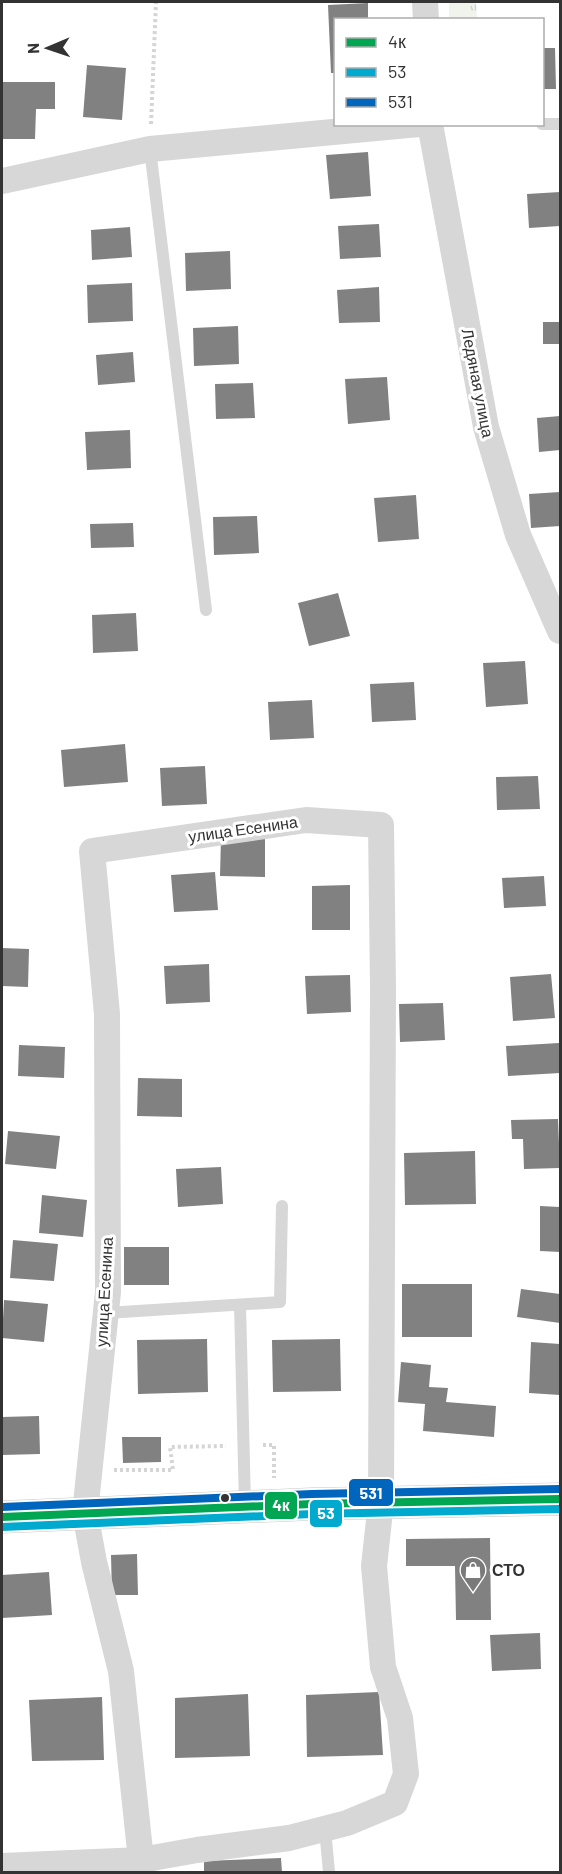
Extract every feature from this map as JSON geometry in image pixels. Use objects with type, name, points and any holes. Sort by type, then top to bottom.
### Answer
[{"type":"main road","points":[[2,1517],[381,1502],[561,1499]]},
{"type":"street","points":[[425,2],[426,18]]},
{"type":"street","points":[[2,181],[150,149],[397,126]]},
{"type":"street","name":"Ледяная улица","points":[[430,126],[486,427],[518,535],[561,631]]},
{"type":"street","name":"улица Есенина","points":[[142,1866],[121,1671],[93,1562],[85,1513],[108,1292],[107,1014],[92,851],[306,820],[381,825],[383,988],[381,1502]]},
{"type":"street","points":[[2,1866],[142,1866],[197,1850],[290,1838],[347,1822],[395,1803],[406,1774],[400,1718],[384,1667],[374,1566],[381,1502]]},
{"type":"lane","points":[[544,124],[561,124]]},
{"type":"lane","points":[[150,149],[206,610]]},
{"type":"lane","points":[[106,1313],[280,1302],[282,1206]]},
{"type":"lane","points":[[240,1305],[245,1507]]},
{"type":"lane","points":[[325,1829],[329,1872]]},
{"type":"path","points":[[150,149],[156,2]]},
{"type":"path","points":[[262,1446],[274,1445],[274,1483]]},
{"type":"path","points":[[89,1470],[172,1470],[170,1447],[228,1446]]},
{"type":"green space","points":[[449,2],[476,2],[477,18],[449,18]]},
{"type":"building","points":[[368,3],[368,18],[334,18],[334,73],[331,73],[328,5]]},
{"type":"building","points":[[544,48],[555,48],[556,89],[544,89]]},
{"type":"building","points":[[87,65],[126,68],[122,120],[83,117]]},
{"type":"building","points":[[3,82],[55,82],[55,109],[36,109],[35,139],[3,139]]},
{"type":"building","points":[[368,152],[371,196],[330,199],[326,155]]},
{"type":"building","points":[[560,192],[560,226],[529,228],[527,194]]},
{"type":"building","points":[[379,224],[381,257],[340,259],[338,226]]},
{"type":"building","points":[[130,227],[132,257],[92,260],[91,230]]},
{"type":"building","points":[[230,251],[231,289],[186,291],[185,253]]},
{"type":"building","points":[[132,283],[133,321],[88,323],[87,285]]},
{"type":"building","points":[[379,287],[380,322],[339,323],[337,290]]},
{"type":"building","points":[[543,322],[560,322],[560,344],[543,344]]},
{"type":"building","points":[[238,326],[239,364],[194,366],[193,328]]},
{"type":"building","points":[[133,352],[135,382],[98,385],[96,355]]},
{"type":"building","points":[[387,377],[390,420],[348,424],[345,379]]},
{"type":"building","points":[[253,383],[255,418],[216,419],[215,384]]},
{"type":"building","points":[[560,416],[560,450],[539,452],[537,418]]},
{"type":"building","points":[[130,430],[131,468],[87,470],[85,432]]},
{"type":"building","points":[[560,492],[560,526],[531,528],[529,494]]},
{"type":"building","points":[[416,495],[419,539],[378,542],[374,498]]},
{"type":"building","points":[[257,516],[259,553],[214,555],[213,517]]},
{"type":"building","points":[[133,523],[134,547],[91,548],[90,524]]},
{"type":"building","points":[[338,593],[350,636],[309,646],[298,603]]},
{"type":"building","points":[[136,613],[138,651],[93,653],[92,615]]},
{"type":"building","points":[[525,661],[528,704],[486,707],[483,663]]},
{"type":"building","points":[[414,682],[416,720],[372,722],[370,684]]},
{"type":"building","points":[[312,700],[314,738],[270,740],[268,702]]},
{"type":"building","points":[[125,744],[128,782],[64,787],[61,750]]},
{"type":"building","points":[[205,766],[207,804],[162,806],[160,768]]},
{"type":"building","points":[[538,776],[540,809],[497,810],[496,777]]},
{"type":"building","points":[[221,838],[265,839],[265,877],[220,876]]},
{"type":"building","points":[[215,872],[218,910],[174,912],[171,875]]},
{"type":"building","points":[[544,876],[546,906],[504,908],[502,878]]},
{"type":"building","points":[[350,885],[350,930],[312,930],[312,886]]},
{"type":"building","points":[[2,948],[29,949],[28,987],[2,986]]},
{"type":"building","points":[[209,964],[210,1002],[166,1004],[164,966]]},
{"type":"building","points":[[551,974],[555,1018],[513,1021],[510,977]]},
{"type":"building","points":[[350,975],[351,1012],[307,1014],[305,976]]},
{"type":"building","points":[[443,1003],[445,1040],[400,1042],[399,1004]]},
{"type":"building","points":[[559,1043],[560,1073],[508,1076],[506,1046]]},
{"type":"building","points":[[19,1045],[65,1047],[64,1078],[18,1076]]},
{"type":"building","points":[[138,1078],[182,1079],[182,1117],[137,1116]]},
{"type":"building","points":[[558,1119],[560,1168],[524,1169],[523,1139],[512,1139],[511,1120]]},
{"type":"building","points":[[8,1131],[60,1136],[56,1169],[5,1164]]},
{"type":"building","points":[[475,1151],[476,1204],[405,1205],[404,1153]]},
{"type":"building","points":[[221,1167],[223,1204],[178,1207],[176,1169]]},
{"type":"building","points":[[42,1195],[87,1200],[83,1237],[39,1233]]},
{"type":"building","points":[[540,1206],[560,1207],[560,1252],[540,1251]]},
{"type":"building","points":[[13,1240],[58,1244],[54,1281],[10,1278]]},
{"type":"building","points":[[124,1247],[169,1247],[169,1285],[124,1285]]},
{"type":"building","points":[[402,1284],[472,1284],[472,1337],[402,1337]]},
{"type":"building","points":[[521,1289],[560,1294],[560,1323],[517,1317]]},
{"type":"building","points":[[4,1300],[48,1304],[44,1342],[2,1338]]},
{"type":"building","points":[[207,1339],[208,1392],[138,1394],[137,1340]]},
{"type":"building","points":[[340,1339],[341,1391],[273,1392],[272,1340]]},
{"type":"building","points":[[531,1342],[560,1344],[560,1395],[529,1393]]},
{"type":"building","points":[[401,1362],[431,1365],[429,1387],[448,1388],[446,1402],[496,1406],[494,1437],[423,1431],[425,1404],[398,1402]]},
{"type":"building","points":[[39,1416],[40,1454],[2,1455],[2,1417]]},
{"type":"building","points":[[122,1437],[161,1437],[161,1462],[123,1463]]},
{"type":"building","name":"СТО","points":[[490,1538],[491,1620],[456,1620],[455,1566],[406,1566],[406,1539]]},
{"type":"building","points":[[137,1554],[138,1595],[112,1595],[111,1555]]},
{"type":"building","points":[[49,1572],[52,1615],[2,1618],[2,1575]]},
{"type":"building","points":[[540,1633],[541,1669],[492,1671],[490,1635]]},
{"type":"building","points":[[379,1692],[383,1755],[307,1757],[306,1695]]},
{"type":"building","points":[[248,1694],[250,1756],[175,1758],[175,1698]]},
{"type":"building","points":[[102,1697],[104,1760],[32,1761],[29,1700]]},
{"type":"building","points":[[281,1858],[282,1872],[204,1872],[204,1861]]},
{"type":"transit line","name":"531","points":[[2,1507],[312,1494],[560,1489]]},
{"type":"transit line","name":"4к","points":[[2,1517],[312,1504],[560,1499]]},
{"type":"transit line","name":"53","points":[[2,1527],[312,1514],[560,1509]]},
{"type":"place","name":"СТО","points":[[473,1593]]}]
